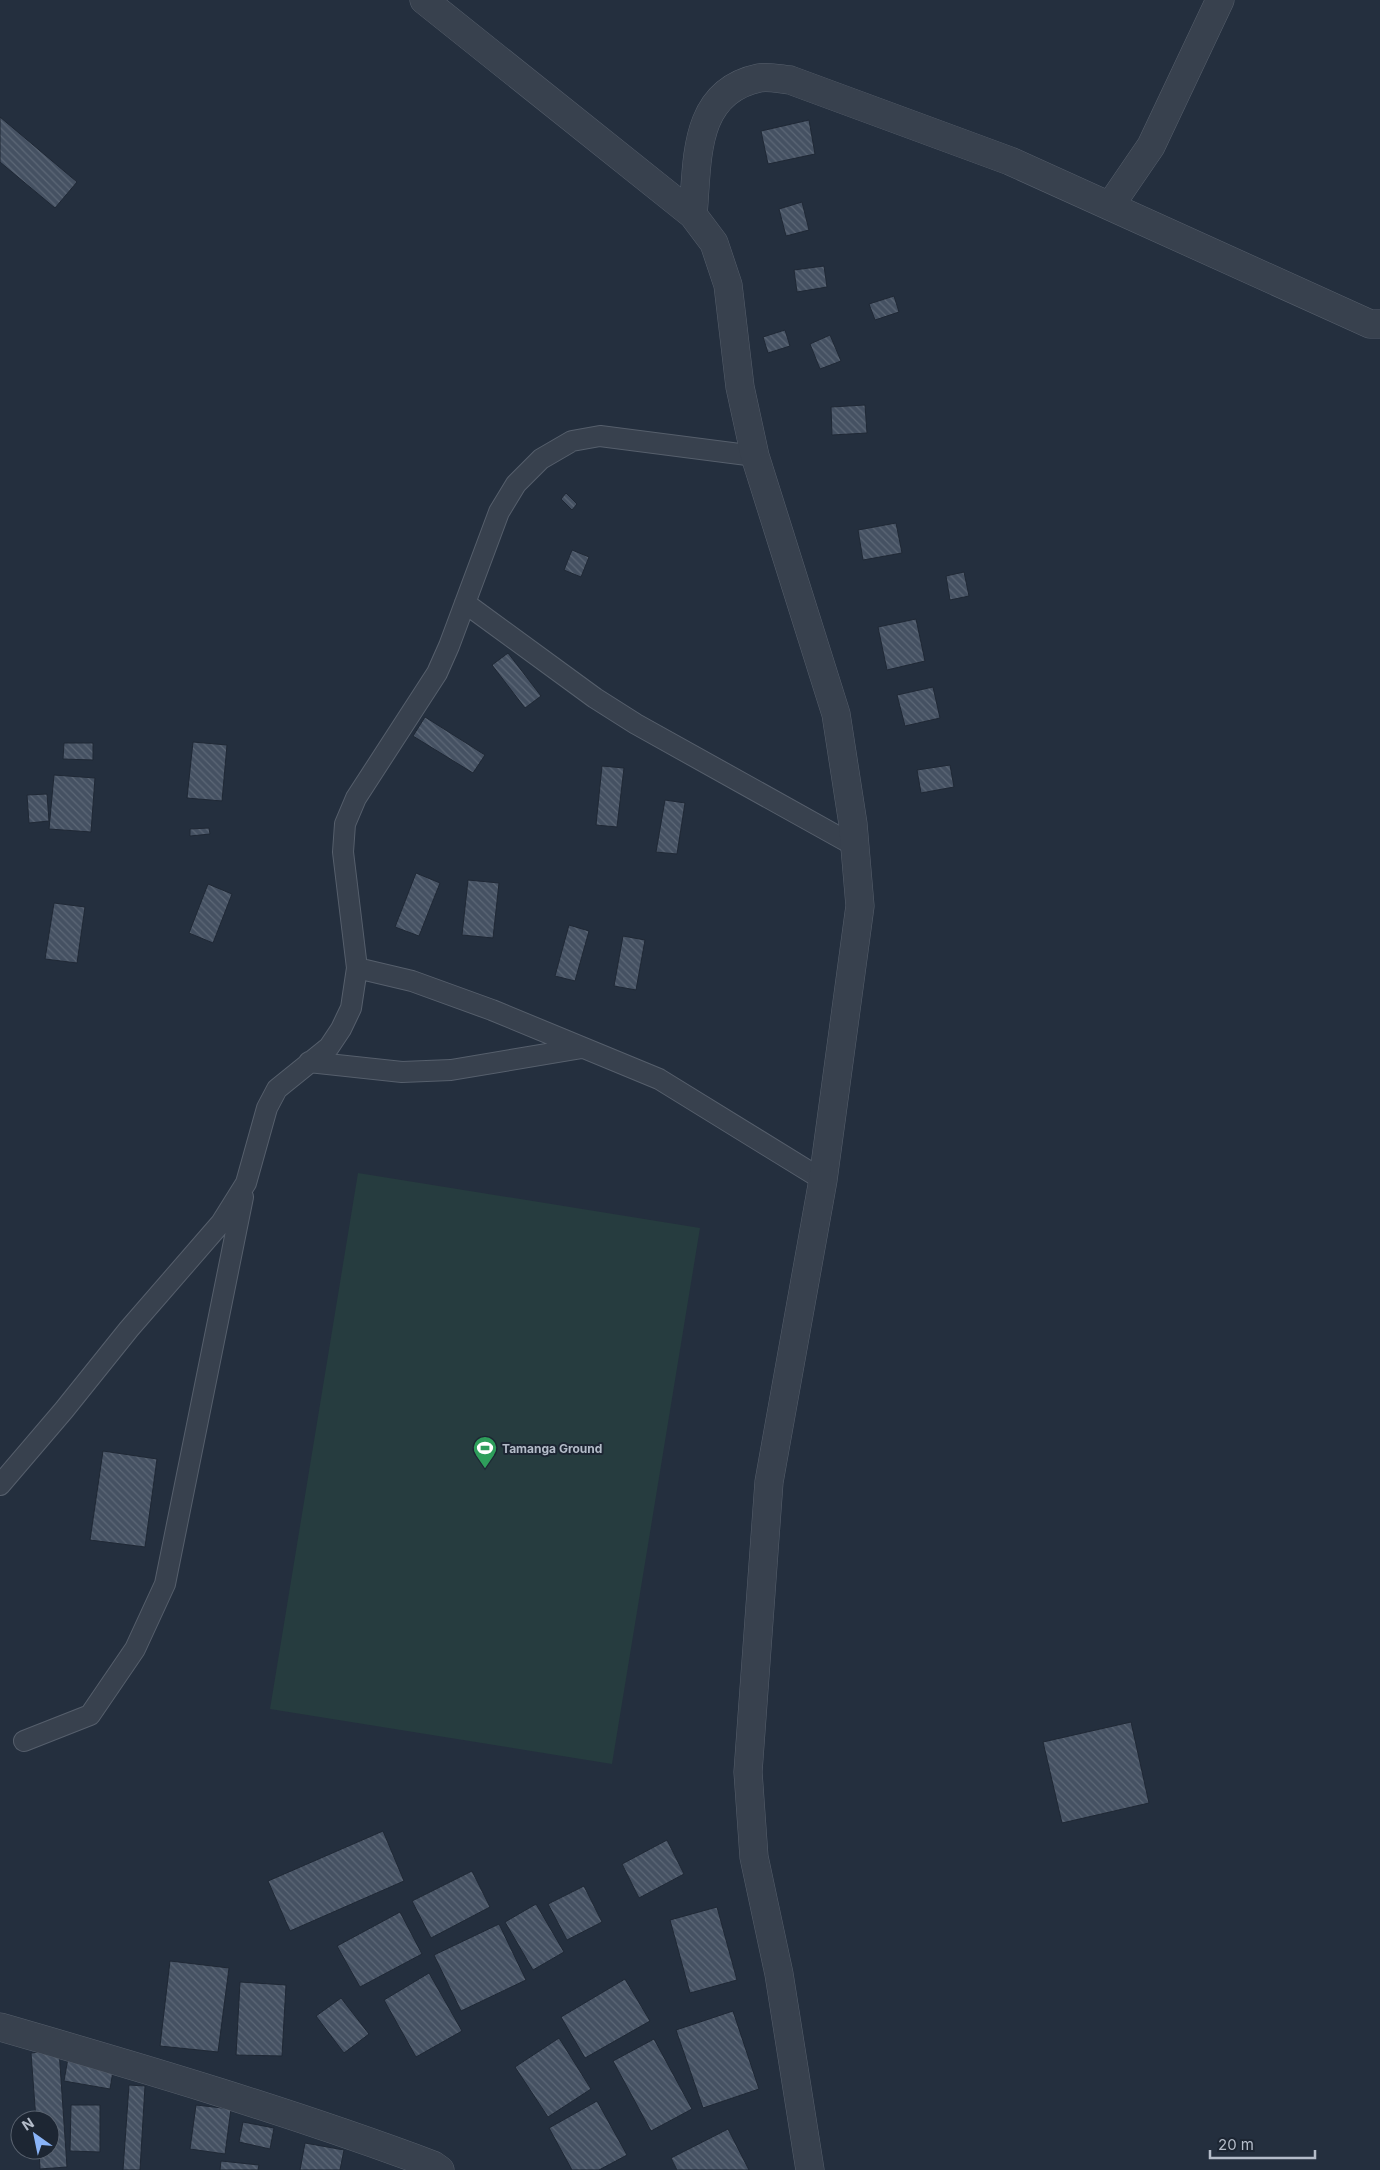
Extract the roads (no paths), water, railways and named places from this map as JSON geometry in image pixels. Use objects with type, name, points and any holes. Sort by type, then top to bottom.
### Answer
[{"type":"street","points":[[424,0],[693,215],[714,243],[728,285],[740,387],[755,456],[836,714],[855,846],[860,906],[824,1180],[770,1482],[748,1772],[754,1858],[779,1974],[810,2170]]},
{"type":"street","points":[[1110,206],[1151,146],[1220,0]]},
{"type":"street","points":[[693,215],[701,134],[713,104],[734,88],[760,78],[790,80],[1010,161],[1370,324],[1380,324]]},
{"type":"street","points":[[0,2027],[126,2063],[344,2134],[434,2165],[440,2170]]},
{"type":"lane","points":[[24,1741],[90,1715],[135,1649],[165,1584],[246,1183],[267,1108],[276,1089],[329,1047],[342,1029],[351,1008],[357,968],[343,852],[346,824],[356,798],[436,673],[499,512],[516,484],[541,458],[572,441],[600,436],[755,456]]},
{"type":"lane","points":[[465,603],[595,698],[636,724],[855,846]]},
{"type":"lane","points":[[357,968],[412,981],[492,1010],[659,1079],[824,1180]]},
{"type":"lane","points":[[309,1062],[402,1072],[451,1070],[582,1048]]},
{"type":"lane","points":[[0,1484],[64,1410],[128,1329],[220,1223],[246,1183]]},
{"type":"place","name":"Tamanga Ground","points":[[485,1469]]}]
